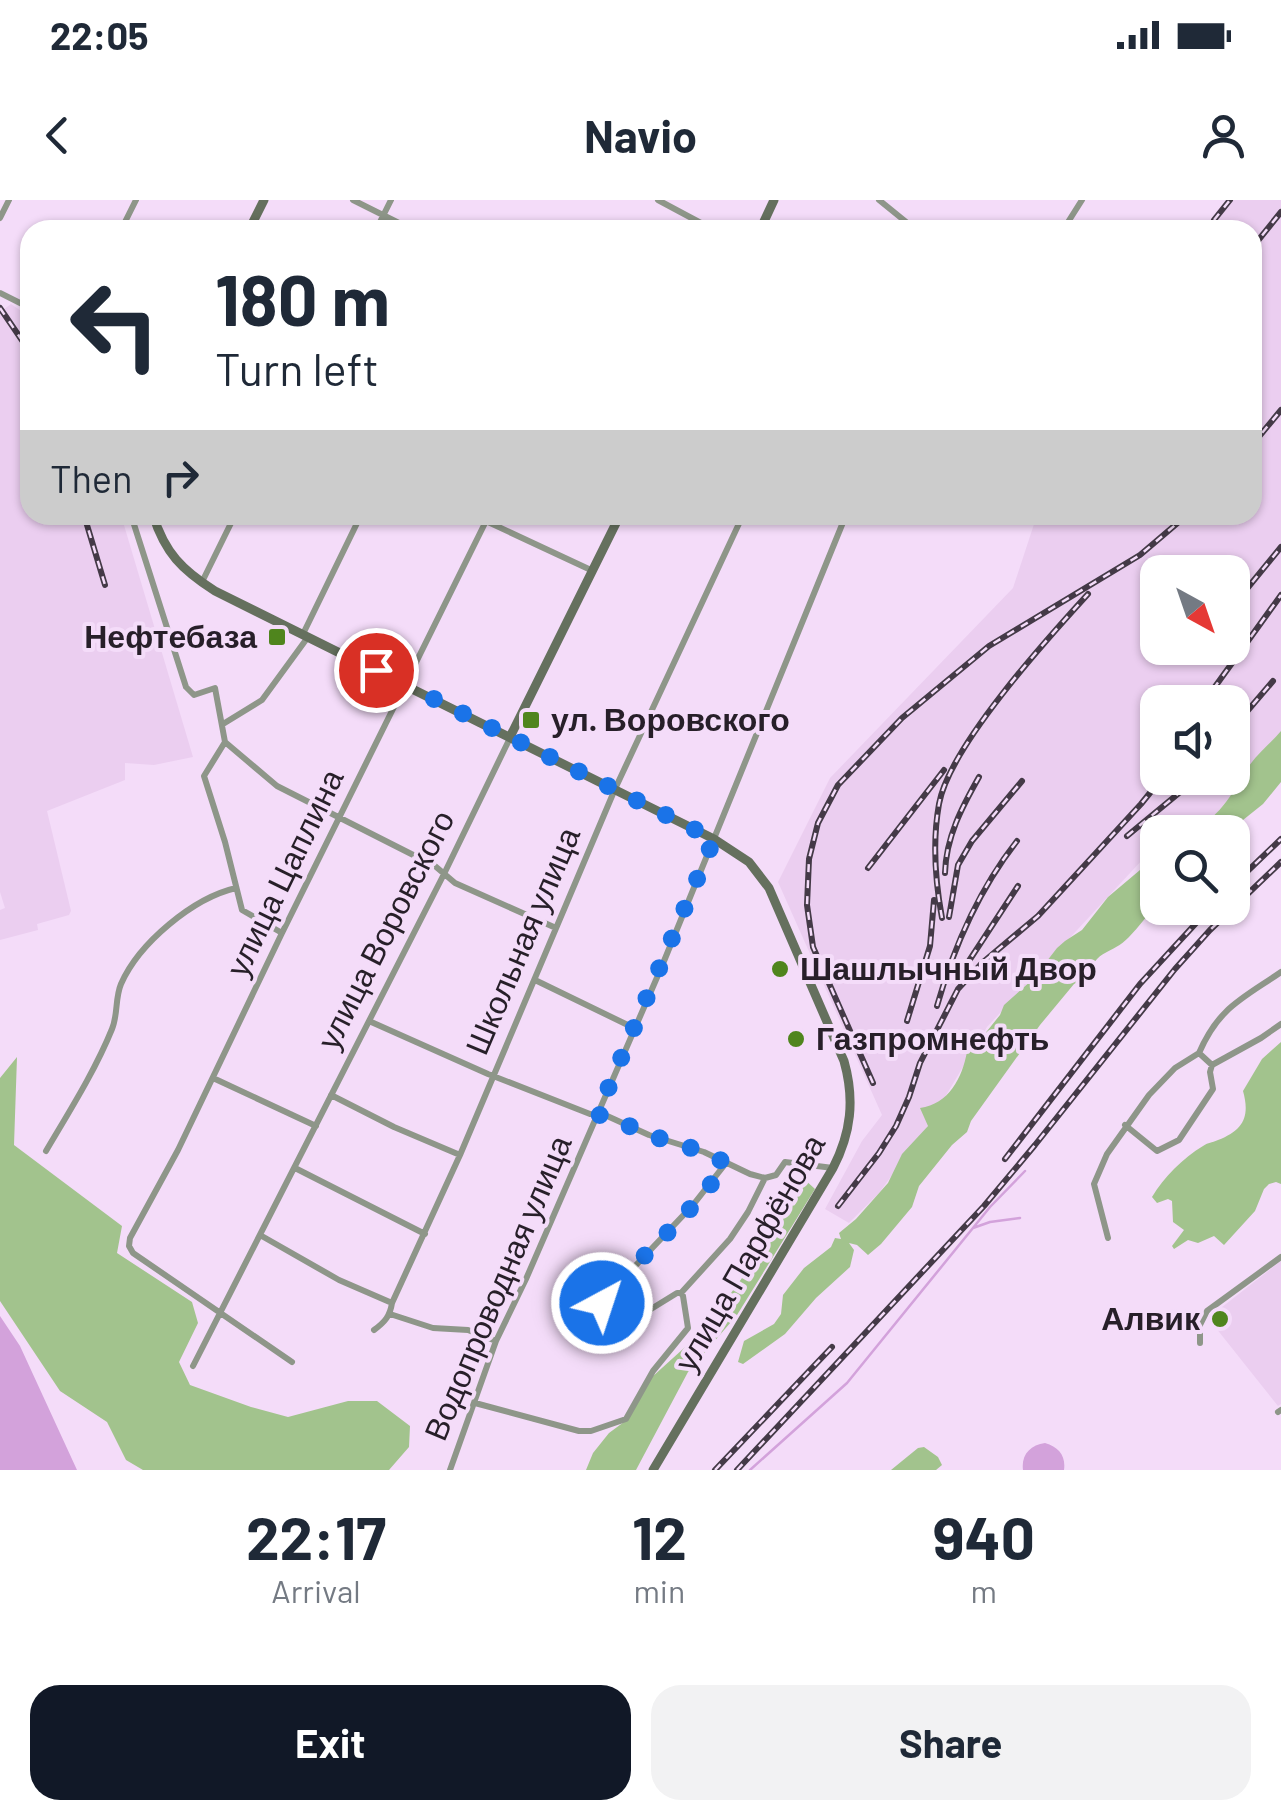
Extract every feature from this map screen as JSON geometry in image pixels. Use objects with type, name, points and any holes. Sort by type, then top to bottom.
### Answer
[{"type":"main road","name":"улица Парфёнова","points":[[157,525],[169,552],[183,569],[202,582],[714,839],[749,862],[769,888],[844,1061],[850,1086],[850,1122],[832,1168],[652,1470]]},
{"type":"main road","name":"улица Воровского","points":[[510,737],[615,525]]},
{"type":"street","points":[[0,218],[9,200]]},
{"type":"street","points":[[353,200],[394,220]]},
{"type":"street","points":[[381,220],[391,200]]},
{"type":"street","points":[[658,200],[695,220]]},
{"type":"street","points":[[879,200],[904,220]]},
{"type":"street","points":[[134,525],[186,687],[194,694],[215,688],[225,742],[277,786],[435,866],[455,883],[556,928]]},
{"type":"street","points":[[202,582],[229,525]]},
{"type":"street","points":[[222,724],[262,700],[305,636],[356,525]]},
{"type":"street","name":"улица Цаплина","points":[[220,1312],[133,1254],[130,1238],[178,1150],[485,525]]},
{"type":"street","points":[[502,525],[592,571]]},
{"type":"street","name":"Школьная улица","points":[[390,1314],[615,790],[738,525]]},
{"type":"street","name":"Водопроводная улица","points":[[450,1470],[496,1342],[634,1028],[842,525]]},
{"type":"street","name":"улица Воровского","points":[[194,1366],[510,737]]},
{"type":"street","points":[[225,742],[204,776],[225,842],[238,902],[246,914],[282,932]]},
{"type":"street","points":[[46,1152],[115,1024],[120,986],[135,960],[164,929],[194,907],[216,892],[236,888]]},
{"type":"street","points":[[1108,1238],[1094,1184],[1107,1154],[1149,1095],[1175,1068],[1199,1053],[1206,1036],[1230,1005],[1281,972]]},
{"type":"street","points":[[535,980],[634,1028]]},
{"type":"street","points":[[369,1022],[590,1114],[605,1115],[765,1178],[776,1174],[785,1162],[832,1168]]},
{"type":"street","points":[[1126,1126],[1153,1149],[1170,1146],[1184,1134],[1213,1089],[1212,1065],[1281,1024]]},
{"type":"street","points":[[1199,1053],[1212,1065]]},
{"type":"street","points":[[213,1078],[316,1126]]},
{"type":"street","points":[[330,1095],[460,1155]]},
{"type":"street","points":[[726,1163],[693,1205],[602,1301],[625,1324],[682,1293],[730,1238],[765,1178]]},
{"type":"street","points":[[295,1168],[425,1234]]},
{"type":"street","points":[[260,1235],[339,1280],[392,1303]]},
{"type":"street","points":[[1200,1344],[1200,1326],[1206,1311],[1281,1257]]},
{"type":"street","points":[[475,1402],[579,1432],[621,1421],[658,1363],[688,1328],[682,1293]]},
{"type":"street","points":[[220,1312],[292,1362]]},
{"type":"street","points":[[374,1330],[390,1314],[434,1328],[468,1330],[496,1342]]},
{"type":"shaded area","points":[[1226,200],[1281,200],[1281,733],[1250,772],[1250,685],[1140,685],[1140,795],[1231,795],[1213,815],[1140,815],[1140,862],[987,1027],[927,1127],[879,1193],[849,1223],[825,1209],[862,1141],[882,1115],[778,882],[830,778],[1013,588],[1034,525],[1262,525],[1262,220],[1210,220]]},
{"type":"shaded area","points":[[11,304],[20,310],[20,525],[124,525],[193,757],[154,765],[125,763],[125,780],[47,811],[71,911],[69,915],[37,924],[38,930],[0,940],[0,910],[5,908],[0,892],[0,312]]},
{"type":"shaded area","points":[[1281,1261],[1281,1404],[1278,1406],[1208,1318]]},
{"type":"shaded area","points":[[0,1316],[20,1346],[77,1470],[0,1470]]},
{"type":"shaded area","points":[[1045,1443],[1060,1453],[1064,1470],[1023,1470],[1028,1452]]},
{"type":"green space","points":[[1281,731],[1281,782],[1249,815],[1214,815],[1231,795],[1250,795],[1253,761]]},
{"type":"green space","points":[[1140,870],[1140,924],[1123,943],[1095,961],[1088,977],[1074,984],[1040,1025],[967,1132],[919,1186],[912,1207],[881,1244],[868,1255],[849,1243],[854,1250],[850,1267],[785,1334],[743,1364],[738,1362],[744,1341],[774,1324],[781,1314],[783,1295],[804,1268],[831,1247],[835,1238],[841,1239],[839,1233],[888,1183],[902,1154],[928,1126],[920,1108],[939,1101],[953,1088],[967,1052],[1000,1015],[1004,1005],[1033,979],[1057,948],[1082,930],[1108,897]]},
{"type":"green space","points":[[1281,1042],[1281,1184],[1269,1184],[1264,1189],[1255,1211],[1224,1245],[1214,1236],[1198,1243],[1188,1240],[1174,1249],[1172,1246],[1184,1230],[1173,1222],[1172,1201],[1157,1203],[1152,1197],[1188,1156],[1239,1127],[1246,1108],[1243,1091],[1262,1059]]},
{"type":"green space","points":[[17,1057],[14,1145],[122,1226],[117,1253],[192,1302],[198,1323],[179,1362],[190,1385],[288,1417],[348,1401],[377,1401],[410,1426],[409,1447],[389,1470],[143,1470],[126,1460],[107,1422],[60,1391],[0,1301],[0,1078]]},
{"type":"green space","points":[[803,1178],[815,1189],[737,1315],[688,1372],[636,1470],[586,1470],[593,1453],[609,1433],[628,1419],[652,1377],[704,1330],[761,1252]]},
{"type":"green space","points":[[924,1447],[938,1457],[942,1465],[936,1470],[891,1470],[918,1448]]},
{"type":"waterway","points":[[750,1470],[847,1383],[990,1207],[1025,1171]]},
{"type":"waterway","points":[[973,1228],[1020,1218]]},
{"type":"railway","points":[[1214,220],[1230,200]]},
{"type":"railway","points":[[1262,236],[1281,212]]},
{"type":"railway","points":[[0,308],[20,337]]},
{"type":"railway","points":[[1262,433],[1281,410]]},
{"type":"railway","points":[[87,525],[105,585]]},
{"type":"railway","points":[[873,1083],[813,947],[807,905],[809,859],[818,823],[838,785],[902,718],[989,646],[1140,555],[1175,525]]},
{"type":"railway","points":[[1250,585],[1281,547]]},
{"type":"railway","points":[[942,918],[935,847],[939,804],[947,780],[1002,694],[1088,594]]},
{"type":"railway","points":[[1216,685],[1281,595]]},
{"type":"railway","points":[[1250,708],[1273,681]]},
{"type":"railway","points":[[868,868],[944,770]]},
{"type":"railway","points":[[945,873],[952,835],[979,777]]},
{"type":"railway","points":[[949,917],[958,865],[972,841],[1022,781]]},
{"type":"railway","points":[[838,1206],[896,1126],[920,1063],[958,989],[982,963],[1038,916],[1148,795]]},
{"type":"railway","points":[[1127,836],[1177,795]]},
{"type":"railway","points":[[1250,869],[1281,839]]},
{"type":"railway","points":[[937,1006],[969,920],[990,879],[1017,841]]},
{"type":"railway","points":[[737,1470],[984,1206],[1175,969],[1281,862]]},
{"type":"railway","points":[[963,970],[1018,886]]},
{"type":"railway","points":[[907,1021],[930,946],[934,900]]},
{"type":"railway","points":[[1005,1159],[1140,984],[1194,925]]},
{"type":"railway","points":[[715,1470],[832,1347]]},
{"type":"place","name":"Нефтебаза","points":[[277,637]]},
{"type":"place","name":"ул. Воровского","points":[[531,720]]},
{"type":"place","name":"Шашлычный Двор","points":[[780,969]]},
{"type":"place","name":"Газпромнефть","points":[[796,1039]]},
{"type":"place","name":"Алвик","points":[[1220,1319]]},
{"type":"route","points":[[376,670],[714,839],[597,1115],[726,1163],[717,1178],[602,1303]]}]
